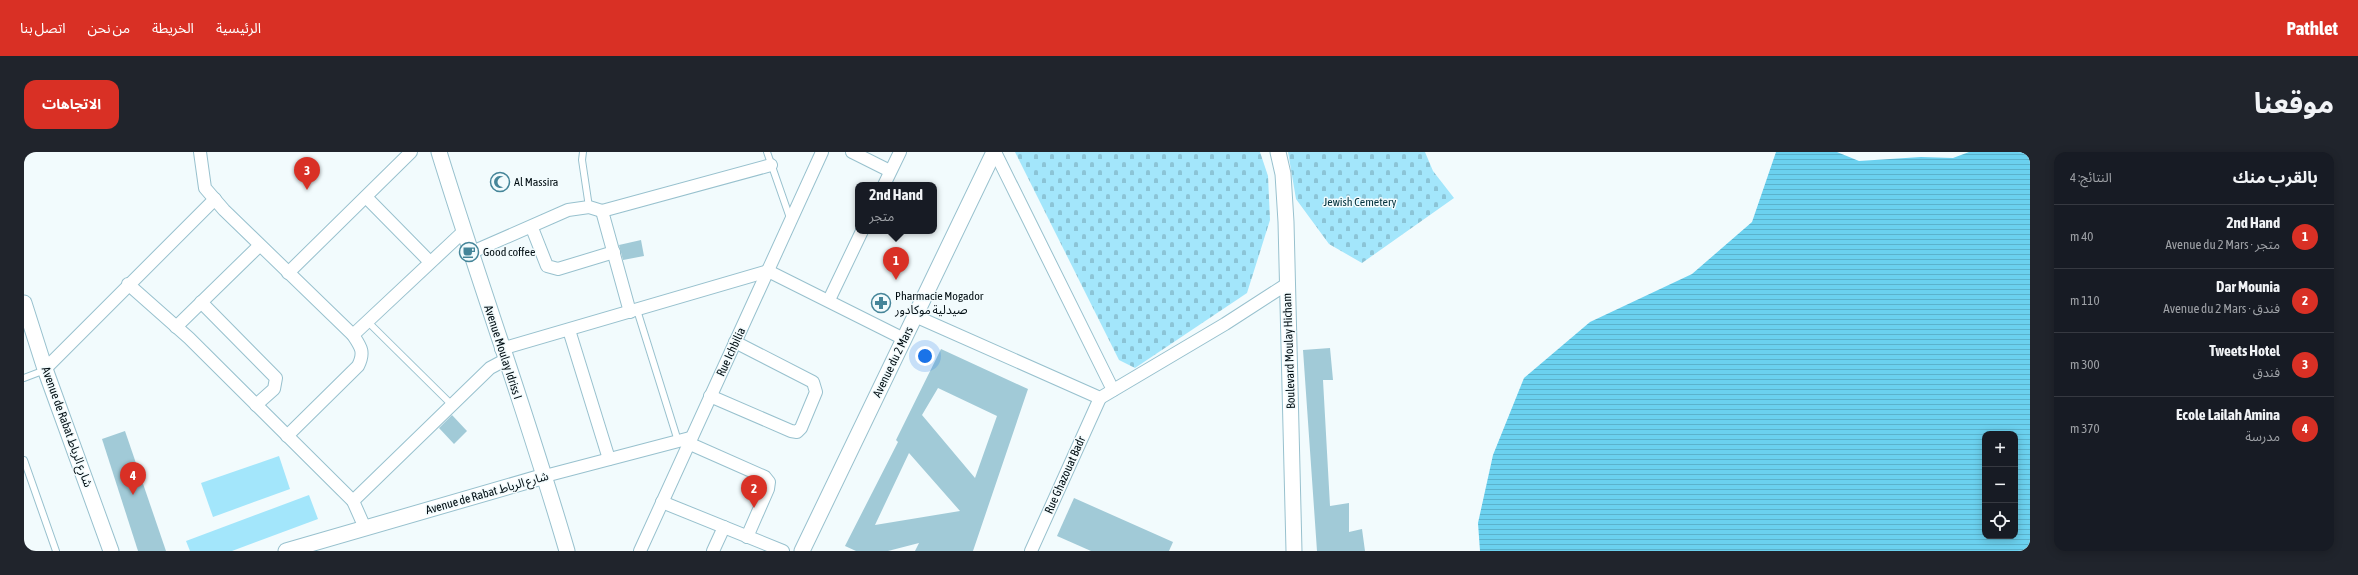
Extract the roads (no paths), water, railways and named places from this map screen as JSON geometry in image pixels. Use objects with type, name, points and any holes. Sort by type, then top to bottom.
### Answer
[{"type":"street","points":[[200,152],[205,188],[259,246],[353,334],[363,353],[358,366],[287,436]]},
{"type":"street","points":[[288,273],[411,152]]},
{"type":"street","name":"Avenue Moulay Idriss I","points":[[439,152],[503,355],[545,476],[567,551]]},
{"type":"street","name":"Rue Ichbilia","points":[[640,551],[662,502],[685,441],[710,396],[822,152]]},
{"type":"street","points":[[852,152],[890,172]]},
{"type":"street","points":[[885,182],[900,152]]},
{"type":"street","points":[[995,152],[1114,390]]},
{"type":"street","name":"Avenue du 2 Mars","points":[[802,551],[995,152]]},
{"type":"street","name":"Boulevard Moulay Hicham","points":[[1278,152],[1283,174],[1294,551]]},
{"type":"street","points":[[470,253],[532,228],[568,210],[589,207],[602,211],[771,165]]},
{"type":"street","points":[[366,197],[430,262]]},
{"type":"street","points":[[45,369],[214,199]]},
{"type":"street","points":[[602,211],[634,311]]},
{"type":"street","points":[[532,228],[547,266],[552,268],[558,269],[614,252]]},
{"type":"street","points":[[353,334],[464,231]]},
{"type":"street","points":[[829,300],[861,234]]},
{"type":"street","points":[[176,327],[259,246]]},
{"type":"street","points":[[353,501],[503,355],[568,330],[768,271],[829,300],[904,339]]},
{"type":"street","points":[[128,284],[176,327],[353,501],[365,528]]},
{"type":"street","points":[[915,316],[1100,398],[1225,324],[1287,284]]},
{"type":"street","points":[[201,302],[276,378],[274,389],[256,405]]},
{"type":"street","name":"Avenue de Rabat شارع الرباط","points":[[24,303],[45,369],[110,551]]},
{"type":"street","points":[[568,330],[609,459]]},
{"type":"street","points":[[710,396],[790,431],[797,432],[801,428],[816,392],[813,382],[735,342]]},
{"type":"street","name":"Rue Ghazouat Badr","points":[[1031,551],[1100,398]]},
{"type":"street","points":[[685,441],[765,477],[768,482],[768,489],[747,536]]},
{"type":"street","name":"Avenue de Rabat شارع الرباط","points":[[286,551],[315,546],[365,528],[545,476],[685,441]]},
{"type":"street","points":[[662,502],[783,551]]},
{"type":"street","points":[[713,551],[724,527]]},
{"type":"lane","points":[[583,152],[582,160],[589,207]]},
{"type":"lane","points":[[767,152],[791,220]]},
{"type":"lane","points":[[634,311],[685,441]]},
{"type":"lane","points":[[366,322],[452,405]]},
{"type":"lane","points":[[24,378],[45,369]]},
{"type":"lane","points":[[24,460],[56,551]]},
{"type":"place","name":"Al Massira","points":[[500,182]]},
{"type":"place","name":"Tweets Hotel","points":[[307,190]]},
{"type":"place","name":"Good coffee","points":[[469,252]]},
{"type":"place","name":"2nd Hand","points":[[896,280]]},
{"type":"place","name":"Pharmacie Mogador صيدلية موكادور","points":[[881,303]]},
{"type":"place","name":"Ecole Lailah Amina","points":[[133,495]]},
{"type":"place","name":"Dar Mounia","points":[[754,508]]},
{"type":"park label","name":"Jewish Cemetery","points":[[1360,202]]}]
